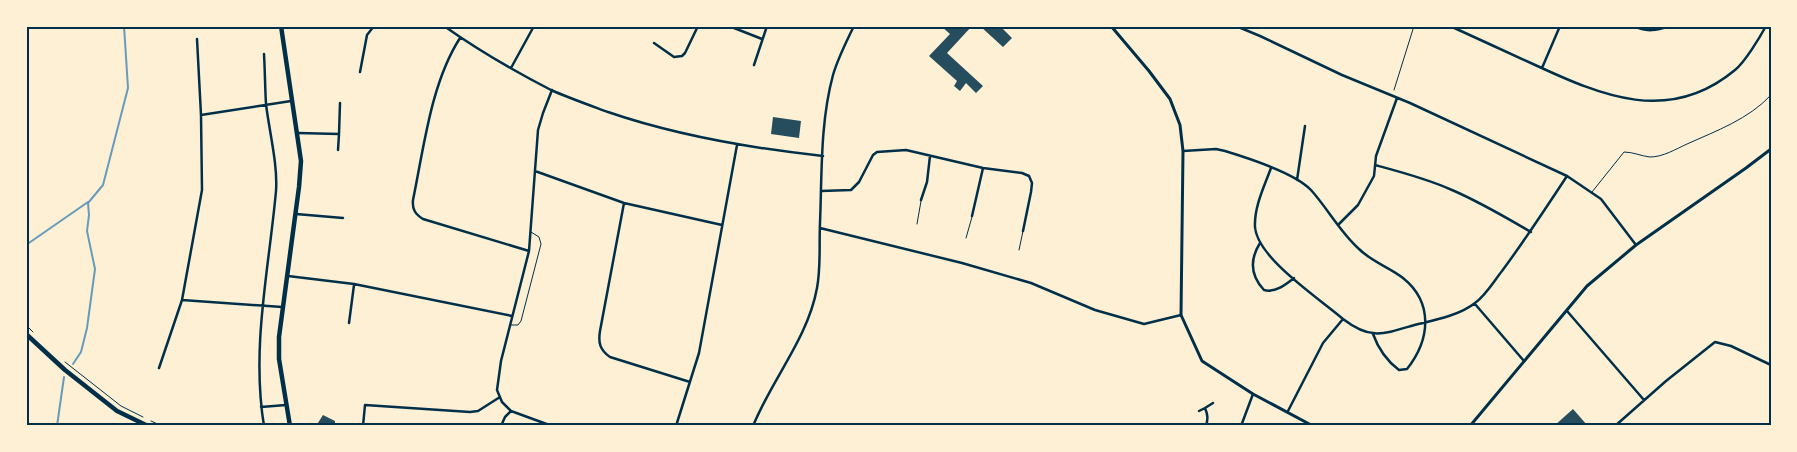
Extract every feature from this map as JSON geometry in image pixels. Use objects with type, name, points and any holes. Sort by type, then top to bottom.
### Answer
[{"type":"main road","points":[[281,26],[301,161],[288,276],[282,307],[279,359],[290,426]]},
{"type":"main road","points":[[26,334],[64,370],[117,411],[148,426]]},
{"type":"street","points":[[360,72],[367,35],[374,26]]},
{"type":"street","points":[[444,26],[460,38],[511,68],[552,90],[584,103],[655,127],[737,145],[823,156]]},
{"type":"street","points":[[511,68],[534,26]]},
{"type":"street","points":[[654,42],[674,56],[682,56],[698,26]]},
{"type":"street","points":[[729,26],[762,39]]},
{"type":"street","points":[[754,65],[767,26]]},
{"type":"street","points":[[753,426],[813,310],[818,285],[826,115],[832,77],[839,56],[854,26]]},
{"type":"street","points":[[1111,26],[1170,99],[1180,125],[1184,151],[1181,315],[1202,361],[1253,394],[1313,426]]},
{"type":"street","points":[[1236,26],[1567,176],[1601,199],[1636,245]]},
{"type":"street","points":[[1450,26],[1580,85],[1624,98],[1652,101],[1674,100],[1702,92],[1736,69],[1766,26]]},
{"type":"street","points":[[1542,68],[1560,26]]},
{"type":"street","points":[[1634,26],[1642,30],[1654,31],[1670,26]]},
{"type":"street","points":[[460,38],[449,54],[438,86],[415,191],[413,209],[423,219],[529,251]]},
{"type":"street","points":[[159,368],[182,300],[202,190],[197,39]]},
{"type":"street","points":[[264,54],[266,104],[276,189],[262,306],[259,386],[264,426]]},
{"type":"street","points":[[552,90],[538,130],[529,251],[509,325],[497,381],[500,397],[511,411],[552,426]]},
{"type":"street","points":[[1338,225],[1358,205],[1374,176],[1380,142],[1397,98]]},
{"type":"street","points":[[201,115],[266,104],[291,102]]},
{"type":"street","points":[[338,150],[340,103]]},
{"type":"street","points":[[1297,180],[1305,126]]},
{"type":"street","points":[[296,133],[339,134]]},
{"type":"street","points":[[676,426],[701,342],[737,145]]},
{"type":"street","points":[[1184,151],[1216,149],[1271,168],[1297,180],[1311,190],[1360,250],[1379,264],[1399,275],[1412,286],[1421,302],[1427,322],[1425,335],[1407,369],[1399,370],[1389,361],[1376,343],[1373,334]]},
{"type":"street","points":[[1470,426],[1587,286],[1636,245],[1771,149]]},
{"type":"street","points":[[821,191],[850,190],[859,182],[873,154],[906,150],[983,168],[1022,173],[1029,176],[1032,183],[1023,231]]},
{"type":"street","points":[[921,200],[927,182],[930,156]]},
{"type":"street","points":[[1375,165],[1412,175],[1452,190],[1490,208],[1531,232]]},
{"type":"street","points":[[972,216],[983,168]]},
{"type":"street","points":[[1271,168],[1256,214],[1255,227],[1260,243],[1268,254],[1294,278],[1343,319],[1353,327],[1373,334],[1398,330],[1446,317],[1475,304],[1531,232],[1567,176]]},
{"type":"street","points":[[535,171],[624,203],[722,225]]},
{"type":"street","points":[[624,203],[599,344],[605,354],[610,357],[690,382]]},
{"type":"street","points":[[296,214],[343,218]]},
{"type":"street","points":[[820,228],[962,263],[1030,283],[1095,310],[1144,324],[1181,315]]},
{"type":"street","points":[[1260,243],[1254,252],[1252,268],[1253,274],[1264,290],[1276,289],[1294,278]]},
{"type":"street","points":[[288,276],[354,284],[512,316]]},
{"type":"street","points":[[349,323],[354,284]]},
{"type":"street","points":[[182,300],[282,307]]},
{"type":"street","points":[[1475,304],[1525,362]]},
{"type":"street","points":[[1566,310],[1644,400]]},
{"type":"street","points":[[1288,411],[1323,343],[1343,319]]},
{"type":"street","points":[[1615,426],[1715,342],[1731,346],[1771,364]]},
{"type":"street","points":[[1241,426],[1253,394]]},
{"type":"street","points":[[363,426],[365,405],[470,412],[478,411],[500,397]]},
{"type":"street","points":[[1198,411],[1213,403]]},
{"type":"street","points":[[261,407],[286,405]]},
{"type":"street","points":[[1205,408],[1208,416],[1206,426]]},
{"type":"street","points":[[501,426],[505,417],[511,411]]},
{"type":"lane","points":[[1591,192],[1624,152],[1632,152],[1650,157],[1664,154],[1726,126],[1756,109],[1771,96]]},
{"type":"lane","points":[[917,224],[921,200]]},
{"type":"lane","points":[[966,238],[972,216]]},
{"type":"lane","points":[[1019,250],[1023,231]]},
{"type":"lane","points":[[509,325],[518,325],[521,320],[542,244],[539,237],[531,232]]},
{"type":"path","points":[[1392,96],[1414,26]]},
{"type":"path","points":[[26,326],[32,332]]},
{"type":"path","points":[[66,362],[121,406],[162,426]]},
{"type":"building","points":[[941,26],[972,26],[947,53],[983,86],[976,93],[966,83],[960,91],[954,86],[957,81],[929,56],[950,34]]},
{"type":"building","points":[[980,26],[1000,26],[1012,38],[1003,47]]},
{"type":"building","points":[[773,117],[801,121],[799,138],[771,134]]},
{"type":"building","points":[[1573,409],[1586,426],[1554,426]]},
{"type":"building","points":[[323,415],[335,421],[335,426],[316,426]]},
{"type":"waterway","points":[[73,364],[81,352],[87,328],[95,269],[87,231],[88,203],[103,185],[128,88],[124,26]]},
{"type":"waterway","points":[[26,245],[88,202]]},
{"type":"waterway","points":[[57,426],[64,377]]}]
